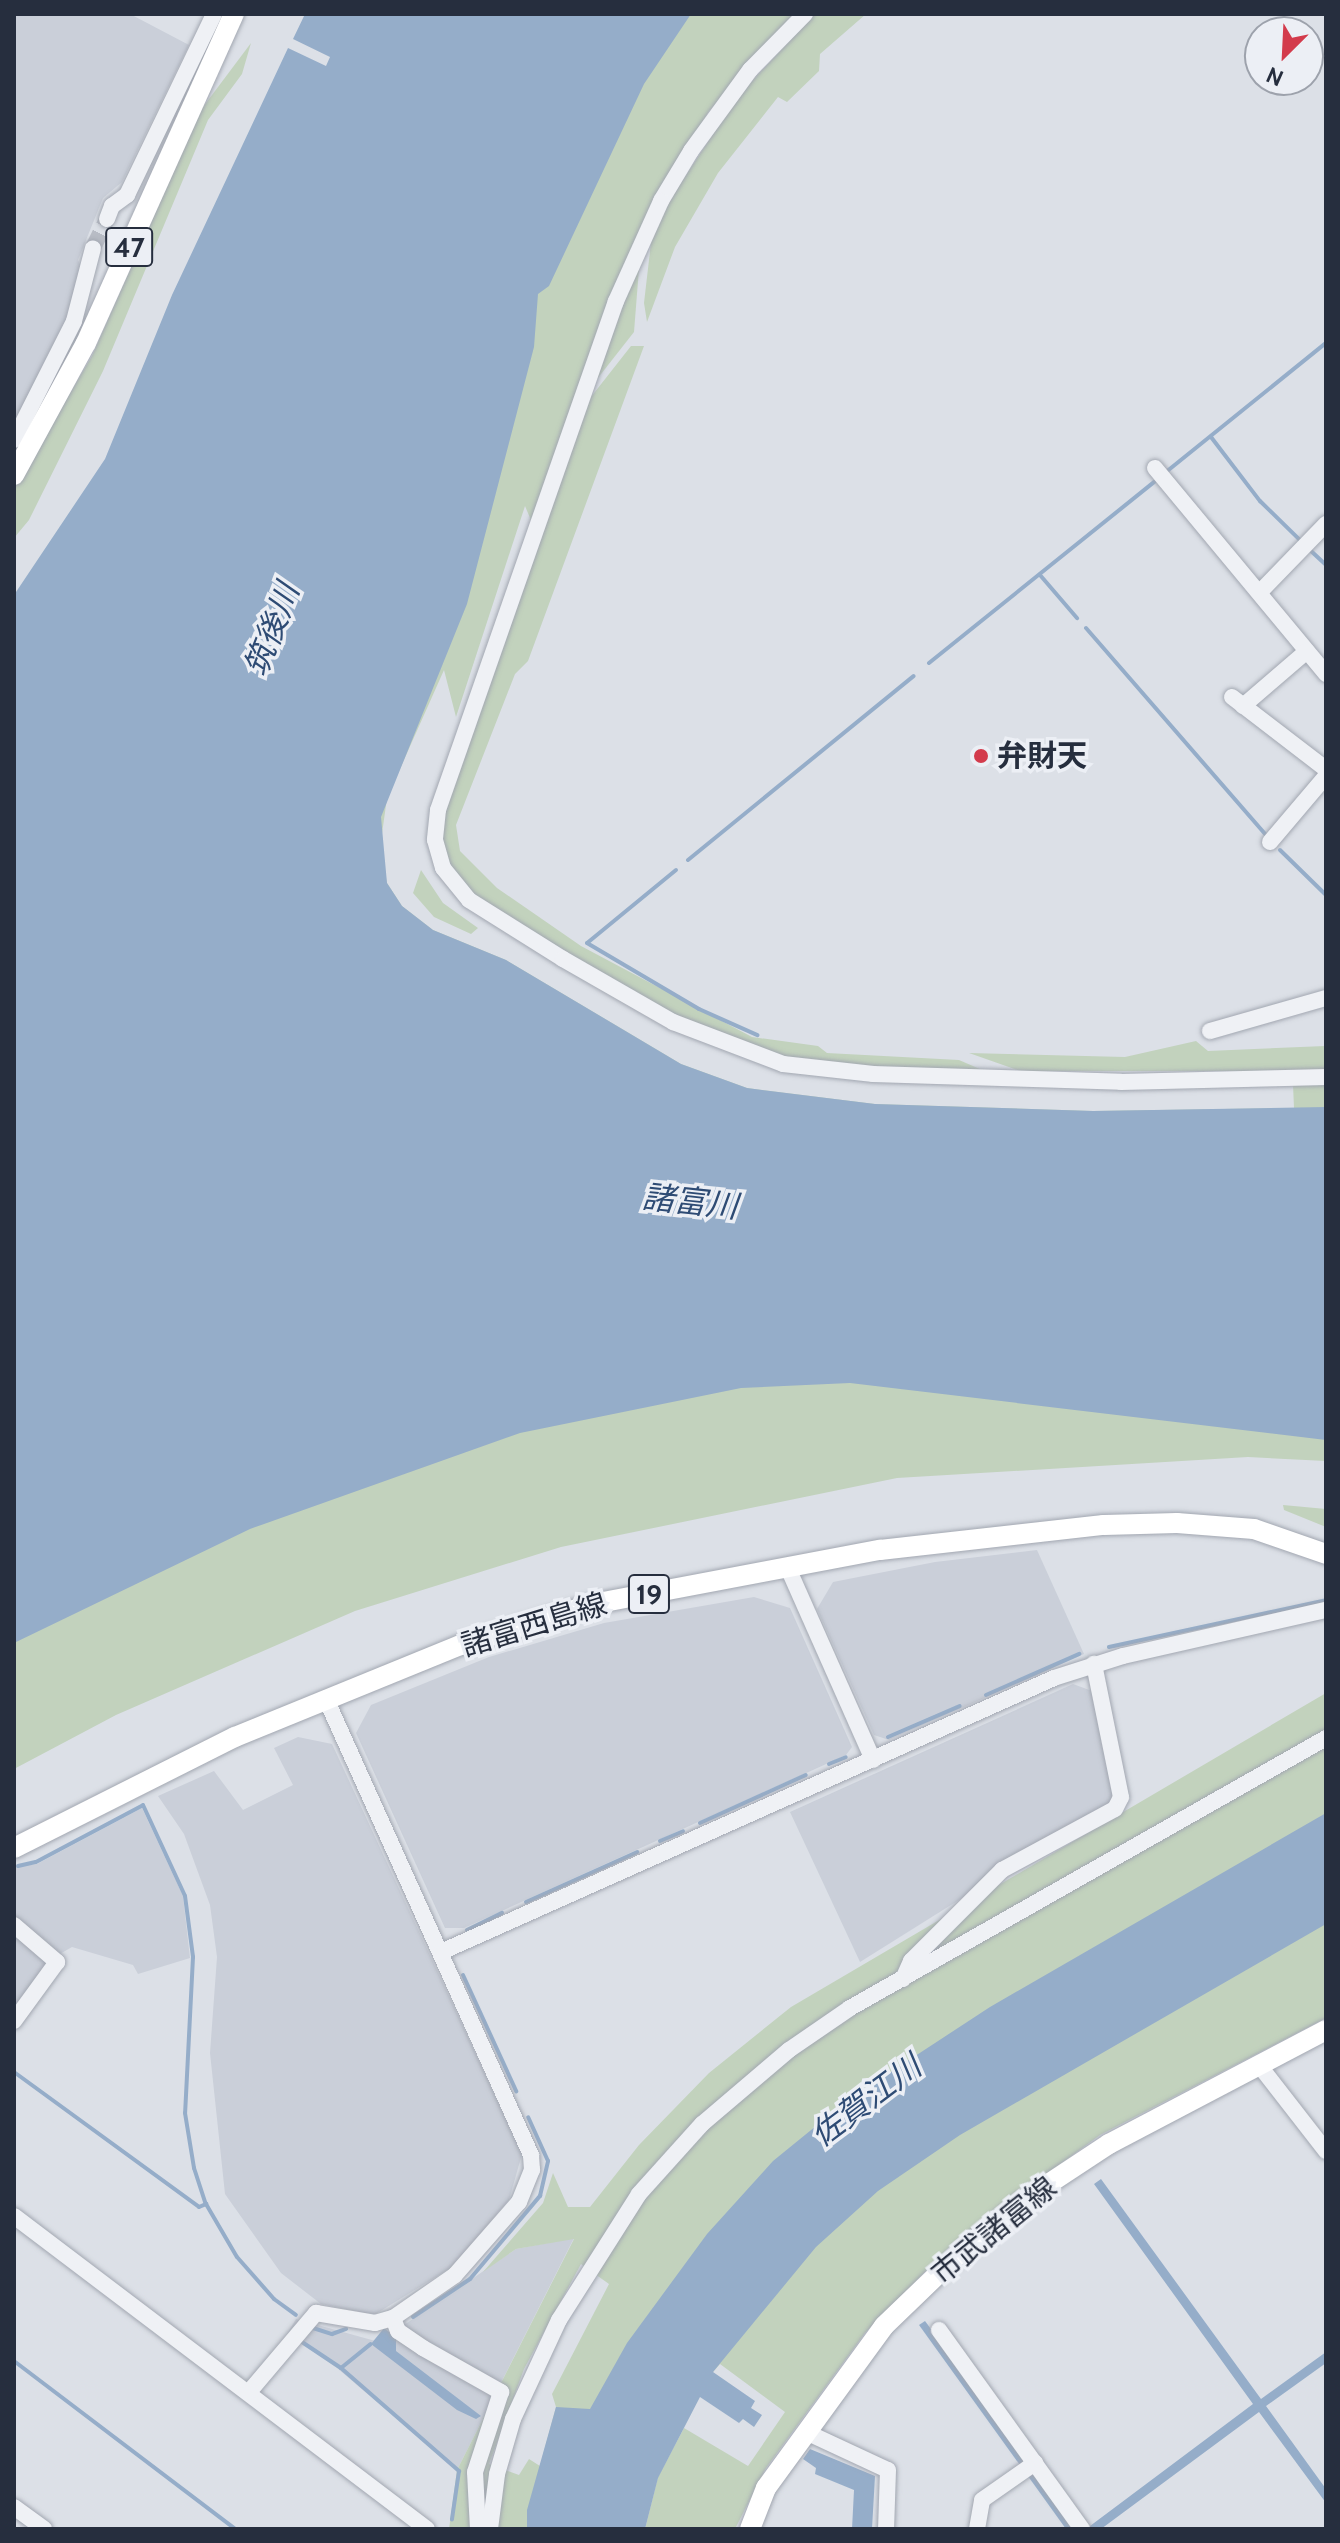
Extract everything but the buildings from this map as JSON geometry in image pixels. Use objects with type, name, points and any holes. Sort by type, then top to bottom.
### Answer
[{"type":"main road","name":"47","points":[[14,475],[86,343],[234,14]]},
{"type":"main road","name":"諸富西島線","points":[[14,1848],[142,1780],[327,1701],[461,1645],[593,1604],[880,1550],[1177,1523],[1254,1529],[1326,1554]]},
{"type":"main road","name":"市武諸富線","points":[[750,2529],[766,2488],[884,2326],[1021,2202],[1109,2144],[1326,2030]]},
{"type":"street","points":[[107,219],[127,195],[214,14]]},
{"type":"street","points":[[805,14],[750,70],[691,151],[645,233],[616,301],[438,810],[435,840],[443,868],[469,900],[576,967],[673,1022],[783,1064],[873,1074],[1121,1082],[1326,1077]]},
{"type":"street","points":[[14,440],[74,321],[93,248]]},
{"type":"street","points":[[1155,468],[1326,674]]},
{"type":"street","points":[[1260,592],[1326,524]]},
{"type":"street","points":[[1307,651],[1237,702],[1326,769]]},
{"type":"street","points":[[1270,842],[1326,776]]},
{"type":"street","points":[[1210,1031],[1326,998]]},
{"type":"street","points":[[788,1568],[873,1760]]},
{"type":"street","points":[[441,1952],[1094,1664],[1326,1610]]},
{"type":"street","points":[[903,1979],[911,1961],[1002,1870],[1115,1809],[1121,1797],[1094,1664]]},
{"type":"street","points":[[249,2392],[316,2313],[375,2323],[393,2318],[455,2275],[519,2202],[532,2170],[531,2155],[327,1701]]},
{"type":"street","points":[[490,2529],[497,2474],[531,2376],[586,2272],[639,2194],[702,2124],[767,2069],[850,2008],[1326,1738]]},
{"type":"street","points":[[14,1925],[57,1962],[14,2021]]},
{"type":"street","points":[[1259,2065],[1326,2151]]},
{"type":"street","points":[[14,2216],[427,2529]]},
{"type":"street","points":[[393,2318],[398,2331],[501,2392],[475,2472],[478,2529]]},
{"type":"street","points":[[939,2330],[1030,2466],[1081,2527]]},
{"type":"street","points":[[806,2432],[888,2470],[886,2529]]},
{"type":"street","points":[[977,2529],[982,2500],[1030,2466]]},
{"type":"street","points":[[14,2507],[44,2529]]},
{"type":"shaded area","points":[[14,14],[130,14],[189,45],[122,182],[103,198],[78,260],[83,271],[65,323],[14,425]]},
{"type":"shaded area","points":[[1037,1550],[1084,1654],[889,1740],[874,1735],[817,1609],[833,1582],[935,1562]]},
{"type":"shaded area","points":[[754,1597],[790,1608],[852,1747],[846,1755],[464,1928],[445,1928],[356,1733],[371,1705],[489,1657],[604,1623]]},
{"type":"shaded area","points":[[1073,1684],[1092,1691],[1114,1797],[1109,1806],[860,1962],[790,1812]]},
{"type":"shaded area","points":[[298,1737],[332,1744],[522,2154],[509,2200],[452,2267],[374,2315],[321,2304],[281,2273],[225,2194],[210,2053],[217,1957],[210,1905],[184,1834],[158,1796],[214,1771],[243,1810],[293,1785],[274,1748]]},
{"type":"shaded area","points":[[142,1808],[183,1896],[190,1958],[138,1974],[133,1965],[72,1947],[58,1955],[14,2013],[14,1866],[37,1864]]},
{"type":"shaded area","points":[[574,2238],[457,2470],[337,2368],[287,2334],[296,2319],[379,2342],[516,2249]]},
{"type":"green space","points":[[675,14],[795,14],[709,111],[657,195],[533,525],[525,506],[456,717],[444,670],[387,798],[380,848],[387,883],[402,906],[433,930],[506,960],[681,1064],[747,1088],[875,1104],[1093,1111],[1294,1108],[1293,1085],[1326,1085],[1326,1119],[749,1106],[410,924],[369,858],[383,793],[530,304]]},
{"type":"green space","points":[[815,14],[866,14],[820,54],[819,71],[787,102],[778,97],[718,173],[675,247],[647,322],[644,303],[652,234],[663,210],[739,95]]},
{"type":"green space","points":[[251,43],[242,74],[208,120],[103,371],[29,520],[14,538],[14,488],[92,356],[200,111]]},
{"type":"green space","points":[[640,256],[634,332],[594,383]]},
{"type":"green space","points":[[631,346],[644,346],[528,661],[515,674],[456,825],[460,851],[497,888],[581,946],[752,1037],[818,1046],[827,1053],[959,1060],[996,1076],[811,1066],[677,1021],[459,885],[439,842],[442,813],[587,402]]},
{"type":"green space","points":[[421,870],[443,903],[478,928],[471,934],[434,917],[413,893]]},
{"type":"green space","points":[[1196,1041],[1208,1051],[1325,1046],[1326,1071],[1020,1071],[969,1053],[1125,1057]]},
{"type":"green space","points":[[851,1370],[1326,1431],[1326,1461],[1248,1457],[897,1478],[561,1547],[355,1611],[116,1715],[14,1769],[14,1605],[570,1409]]},
{"type":"green space","points":[[1283,1505],[1326,1509],[1326,1527],[1284,1510]]},
{"type":"green space","points":[[1326,1693],[1326,1829],[1004,2012],[546,2529],[449,2529],[457,2470],[574,2239],[516,2249],[483,2272],[543,2203],[553,2173],[568,2207],[590,2207],[639,2145],[709,2073],[791,2007]],"holes":[[[581,2264],[609,2284],[552,2394],[556,2407],[540,2466],[529,2459],[519,2475],[489,2464],[524,2369]]]},
{"type":"green space","points":[[1326,1910],[1326,2018],[1100,2135],[956,2240],[865,2333],[766,2468],[735,2529],[645,2529],[658,2477],[684,2428],[748,2466],[785,2412],[720,2364],[713,2372],[708,2350],[895,2151]]},
{"type":"water","points":[[305,14],[691,14],[644,84],[549,286],[538,294],[534,347],[467,604],[381,817],[387,883],[402,906],[433,930],[506,960],[681,1064],[747,1088],[875,1104],[1093,1111],[1326,1107],[1326,1440],[850,1383],[741,1388],[520,1433],[250,1529],[14,1643],[14,595],[105,459],[172,295],[288,48],[326,66],[330,57],[293,39]]},
{"type":"water","name":"佐賀江川","points":[[1326,1813],[1326,1924],[960,2135],[878,2191],[816,2247],[713,2372],[755,2401],[751,2408],[762,2415],[754,2427],[743,2419],[739,2423],[700,2397],[658,2478],[645,2529],[527,2529],[527,2510],[556,2407],[590,2409],[627,2343],[707,2234],[773,2161],[848,2100],[990,2007]]},
{"type":"water","points":[[1101,2179],[1261,2399],[1326,2352],[1326,2363],[1266,2406],[1326,2489],[1326,2503],[1259,2412],[1101,2529],[1086,2529],[1253,2404],[1094,2184]]},
{"type":"water","points":[[925,2321],[1077,2529],[1066,2529],[919,2325]]},
{"type":"water","points":[[384,2328],[396,2337],[396,2351],[481,2416],[476,2419],[457,2410],[371,2344]]},
{"type":"water","points":[[810,2449],[875,2476],[872,2529],[852,2529],[854,2490],[815,2474],[816,2468],[803,2459]]},
{"type":"waterway","points":[[1166,472],[1326,343]]},
{"type":"waterway","points":[[1211,437],[1260,501],[1301,541]]},
{"type":"waterway","points":[[929,663],[1154,482]]},
{"type":"waterway","points":[[1311,551],[1326,565]]},
{"type":"waterway","points":[[1040,575],[1077,618]]},
{"type":"waterway","points":[[1086,628],[1267,836]]},
{"type":"waterway","points":[[688,860],[914,676]]},
{"type":"waterway","points":[[1280,850],[1326,895]]},
{"type":"waterway","points":[[676,870],[587,943],[699,1009],[757,1035]]},
{"type":"waterway","points":[[1109,1647],[1326,1600]]},
{"type":"waterway","points":[[986,1695],[1079,1654]]},
{"type":"waterway","points":[[888,1737],[960,1706]]},
{"type":"waterway","points":[[829,1764],[846,1757]]},
{"type":"waterway","points":[[700,1823],[806,1775]]},
{"type":"waterway","points":[[18,1866],[36,1862],[143,1805],[185,1896],[193,1957],[185,2113],[194,2168],[206,2204],[237,2257],[274,2299],[296,2315]]},
{"type":"waterway","points":[[660,1841],[683,1831]]},
{"type":"waterway","points":[[526,1902],[637,1852]]},
{"type":"waterway","points":[[467,1930],[502,1913]]},
{"type":"waterway","points":[[463,1975],[516,2091]]},
{"type":"waterway","points":[[14,2072],[199,2207],[206,2204]]},
{"type":"waterway","points":[[413,2317],[470,2279],[540,2196],[548,2161],[528,2117]]},
{"type":"waterway","points":[[313,2328],[332,2334],[346,2329]]},
{"type":"waterway","points":[[299,2340],[341,2368],[371,2344]]},
{"type":"waterway","points":[[14,2361],[235,2529]]},
{"type":"waterway","points":[[341,2368],[459,2471],[452,2519]]},
{"type":"tunnel","points":[[93,248],[107,219]]},
{"type":"place","name":"弁財天","points":[[981,756]]},
{"type":"water label","name":"筑後川","points":[[272,630]]},
{"type":"water label","name":"諸富川","points":[[690,1202]]}]
